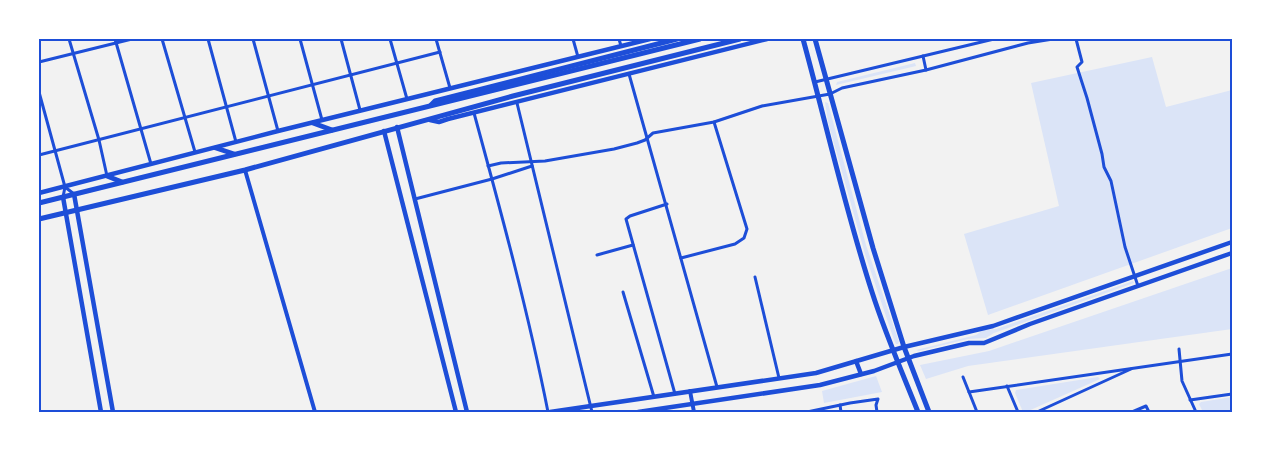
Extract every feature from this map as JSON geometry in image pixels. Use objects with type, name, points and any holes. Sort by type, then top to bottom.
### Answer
[{"type":"main road","points":[[39,193],[360,110],[650,39]]},
{"type":"main road","points":[[428,106],[436,101],[677,39]]},
{"type":"main road","points":[[39,203],[700,39]]},
{"type":"main road","points":[[39,219],[245,170],[397,127],[740,39]]},
{"type":"main road","points":[[429,119],[439,122],[767,39]]},
{"type":"main road","points":[[803,39],[860,252],[897,362],[918,412]]},
{"type":"main road","points":[[815,39],[873,248],[904,347],[929,412]]},
{"type":"main road","points":[[314,123],[332,130]]},
{"type":"main road","points":[[397,127],[467,412]]},
{"type":"main road","points":[[384,131],[456,412]]},
{"type":"main road","points":[[216,148],[234,154]]},
{"type":"main road","points":[[107,176],[122,183]]},
{"type":"main road","points":[[399,186],[411,184]]},
{"type":"main road","points":[[74,194],[112,412]]},
{"type":"main road","points":[[63,197],[101,412]]},
{"type":"main road","points":[[402,201],[415,199]]},
{"type":"main road","points":[[549,412],[816,373],[904,347],[993,326],[1232,242]]},
{"type":"main road","points":[[638,412],[820,385],[909,358],[969,343],[992,340],[1030,324],[1232,253]]},
{"type":"main road","points":[[856,361],[860,374]]},
{"type":"street","points":[[69,39],[99,140],[107,176]]},
{"type":"street","points":[[39,62],[74,54],[115,41],[132,39]]},
{"type":"street","points":[[162,39],[195,152]]},
{"type":"street","points":[[208,39],[236,142]]},
{"type":"street","points":[[253,39],[278,131]]},
{"type":"street","points":[[300,39],[322,121]]},
{"type":"street","points":[[341,39],[360,110]]},
{"type":"street","points":[[390,39],[407,99]]},
{"type":"street","points":[[436,39],[450,88]]},
{"type":"street","points":[[573,39],[578,57]]},
{"type":"street","points":[[619,39],[621,46]]},
{"type":"street","points":[[815,82],[994,39]]},
{"type":"street","points":[[415,199],[492,178],[531,164],[614,150],[637,143],[653,133],[714,122],[762,106],[830,94],[842,88],[926,70],[1028,43],[1053,39]]},
{"type":"street","points":[[1076,39],[1082,62],[1077,68],[1087,98],[1104,167],[1111,181],[1125,247],[1138,286]]},
{"type":"street","points":[[115,41],[151,164]]},
{"type":"street","points":[[39,155],[440,52]]},
{"type":"street","points":[[923,56],[926,70]]},
{"type":"street","points":[[629,74],[667,204],[717,388]]},
{"type":"street","points":[[39,92],[65,187],[63,197]]},
{"type":"street","points":[[517,102],[592,412]]},
{"type":"street","points":[[474,113],[528,326],[534,340],[549,412]]},
{"type":"street","points":[[682,258],[735,244],[744,238],[747,229],[714,122]]},
{"type":"street","points":[[488,166],[501,163],[531,164]]},
{"type":"street","points":[[245,170],[315,412]]},
{"type":"street","points":[[65,187],[74,194]]},
{"type":"street","points":[[667,204],[627,217],[626,219],[675,394]]},
{"type":"street","points":[[597,255],[632,245]]},
{"type":"street","points":[[755,277],[779,378]]},
{"type":"street","points":[[623,292],[654,397]]},
{"type":"street","points":[[1179,349],[1182,381],[1196,412]]},
{"type":"street","points":[[969,392],[1232,354]]},
{"type":"street","points":[[1037,412],[1136,367]]},
{"type":"street","points":[[963,377],[977,412]]},
{"type":"street","points":[[1007,386],[1018,412]]},
{"type":"street","points":[[690,391],[694,412]]},
{"type":"street","points":[[1190,400],[1232,394]]},
{"type":"street","points":[[807,412],[878,399],[876,405],[877,412]]},
{"type":"street","points":[[840,405],[841,412]]},
{"type":"street","points":[[1132,412],[1146,406],[1149,412]]},
{"type":"shaded area","points":[[1152,57],[1166,107],[1232,90],[1232,228],[988,315],[964,234],[1059,206],[1031,83]]},
{"type":"shaded area","points":[[915,63],[916,66],[836,85],[837,82]]},
{"type":"shaded area","points":[[825,102],[828,103],[866,245],[899,342],[898,344],[894,340],[865,254],[828,122]]},
{"type":"shaded area","points":[[1232,268],[1232,329],[968,366],[926,379],[920,365],[989,351]]},
{"type":"shaded area","points":[[1133,281],[1134,283],[994,333],[986,338],[968,339],[919,351],[916,350],[976,335],[983,330],[996,329]]},
{"type":"shaded area","points":[[876,376],[882,392],[824,403],[822,391]]},
{"type":"shaded area","points":[[1098,377],[1100,379],[1026,412],[1023,412],[1015,393],[1016,390]]},
{"type":"shaded area","points":[[1232,397],[1232,412],[1203,412],[1199,404],[1201,402]]}]
